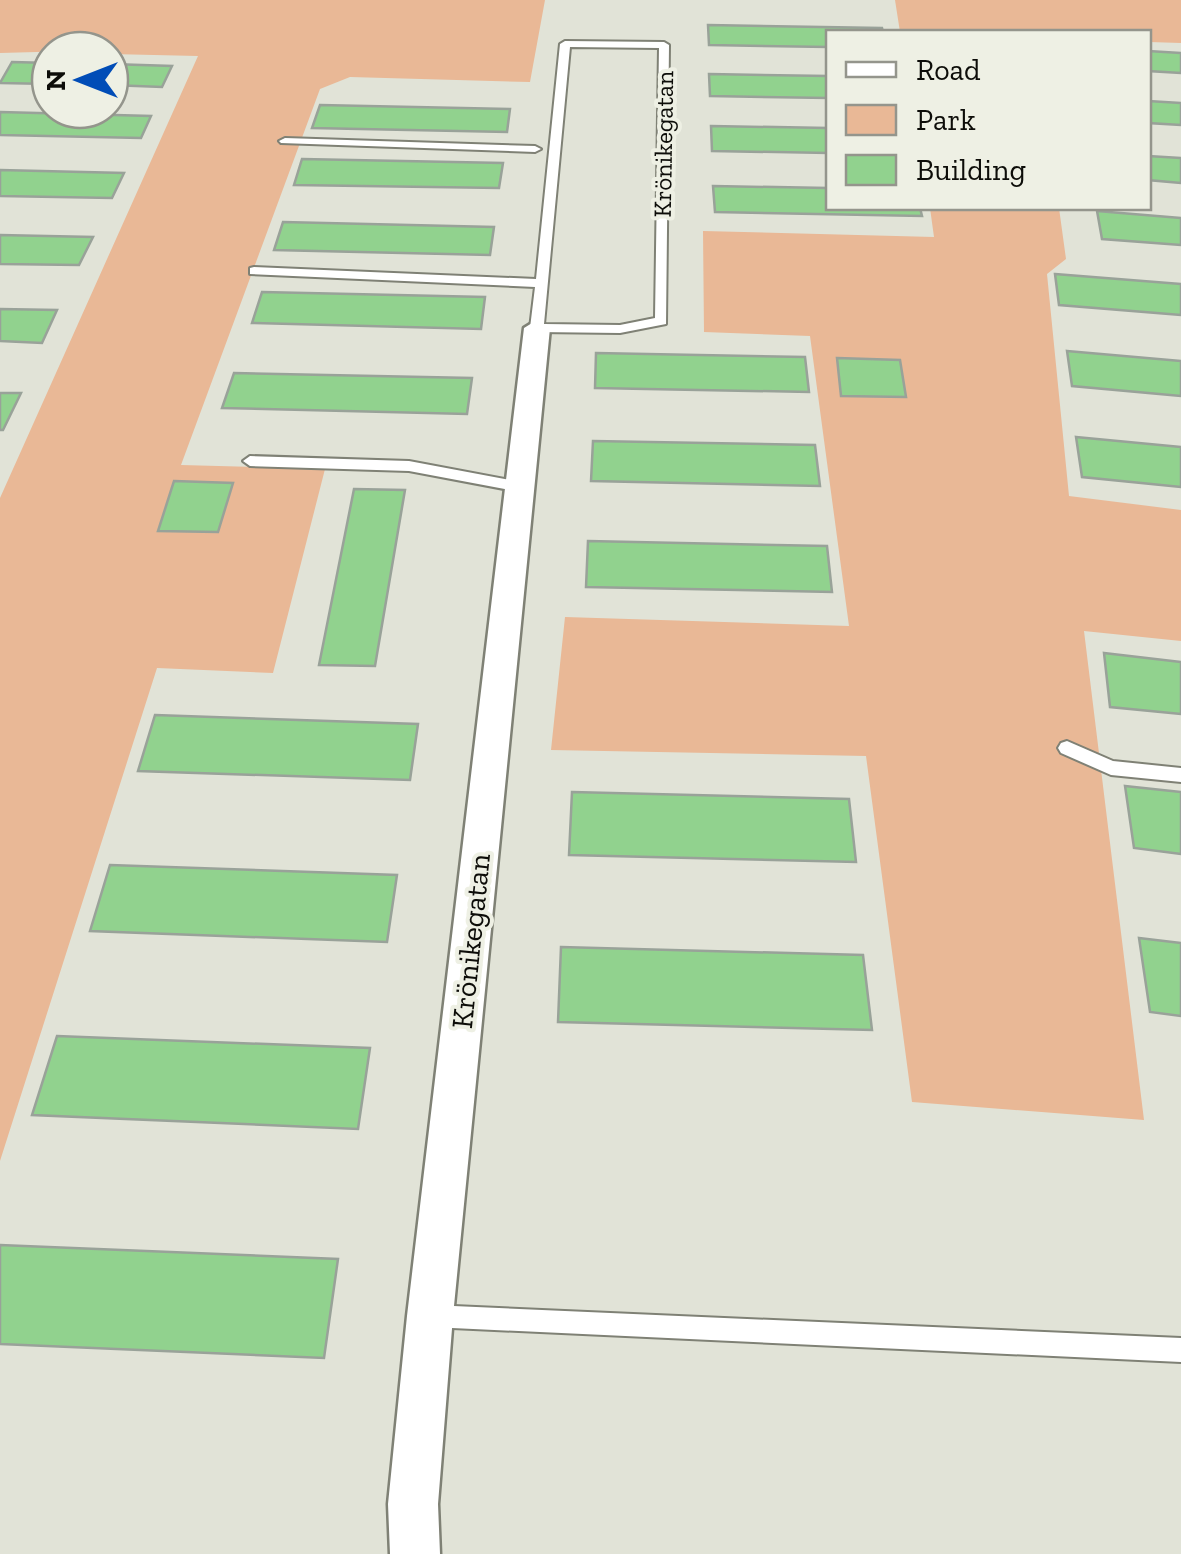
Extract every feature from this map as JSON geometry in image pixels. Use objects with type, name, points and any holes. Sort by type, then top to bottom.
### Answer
[{"type":"street","name":"Krönikegatan","points":[[415,1554],[413,1504],[430,1316],[536,328]]},
{"type":"lane","name":"Krönikegatan","points":[[565,44],[664,46],[662,321],[620,329],[536,328],[565,44]]},
{"type":"lane","points":[[285,141],[535,149]]},
{"type":"lane","points":[[254,271],[541,283]]},
{"type":"lane","points":[[250,461],[409,466],[520,487]]},
{"type":"lane","points":[[1067,748],[1111,768],[1181,775]]},
{"type":"lane","points":[[430,1316],[1181,1350]]},
{"type":"green space","points":[[0,0],[545,0],[530,82],[350,77],[320,89],[181,465],[325,469],[273,673],[157,668],[0,1161],[0,498],[198,56],[130,54],[130,30],[30,30],[30,52],[0,53]]},
{"type":"green space","points":[[895,0],[1181,0],[1181,43],[1151,42],[1151,30],[900,30]]},
{"type":"green space","points":[[930,210],[1059,210],[1066,259],[1047,274],[1069,496],[1181,510],[1181,641],[1084,631],[1144,1120],[912,1102],[866,756],[551,750],[565,617],[849,626],[810,336],[704,332],[703,231],[934,237]]},
{"type":"building","points":[[708,25],[882,30],[826,30],[826,47],[709,45]]},
{"type":"building","points":[[1151,51],[1181,53],[1181,73],[1151,71]]},
{"type":"building","points":[[12,62],[30,62],[30,84],[0,83]]},
{"type":"building","points":[[130,65],[172,66],[162,87],[130,86]]},
{"type":"building","points":[[709,74],[826,76],[826,98],[710,96]]},
{"type":"building","points":[[1151,101],[1181,103],[1181,125],[1151,123]]},
{"type":"building","points":[[320,105],[510,109],[507,132],[312,128]]},
{"type":"building","points":[[0,112],[30,113],[30,130],[130,130],[130,115],[151,116],[141,138],[0,135]]},
{"type":"building","points":[[711,126],[826,128],[826,153],[712,151]]},
{"type":"building","points":[[1151,156],[1181,158],[1181,183],[1151,180]]},
{"type":"building","points":[[302,159],[503,163],[499,188],[294,185]]},
{"type":"building","points":[[0,170],[124,173],[112,198],[0,196]]},
{"type":"building","points":[[713,186],[826,188],[826,210],[920,210],[922,216],[715,212]]},
{"type":"building","points":[[1097,211],[1181,218],[1181,245],[1102,239]]},
{"type":"building","points":[[283,222],[494,227],[490,255],[274,250]]},
{"type":"building","points":[[0,235],[93,237],[79,265],[0,264]]},
{"type":"building","points":[[1055,274],[1181,284],[1181,315],[1059,305]]},
{"type":"building","points":[[262,292],[485,297],[481,329],[252,323]]},
{"type":"building","points":[[0,309],[57,310],[42,343],[0,341]]},
{"type":"building","points":[[1067,351],[1181,361],[1181,396],[1072,386]]},
{"type":"building","points":[[596,353],[805,357],[809,392],[595,388]]},
{"type":"building","points":[[837,358],[900,360],[906,397],[841,396]]},
{"type":"building","points":[[234,373],[472,378],[467,414],[222,408]]},
{"type":"building","points":[[0,393],[21,393],[3,430],[0,430]]},
{"type":"building","points":[[1076,437],[1181,447],[1181,487],[1082,477]]},
{"type":"building","points":[[593,441],[815,445],[820,486],[591,481]]},
{"type":"building","points":[[174,481],[233,483],[218,532],[158,531]]},
{"type":"building","points":[[354,489],[405,490],[375,666],[319,665]]},
{"type":"building","points":[[588,541],[827,546],[832,592],[586,587]]},
{"type":"building","points":[[1104,653],[1181,662],[1181,714],[1110,707]]},
{"type":"building","points":[[155,715],[418,724],[410,780],[138,771]]},
{"type":"building","points":[[1125,786],[1181,792],[1181,854],[1134,848]]},
{"type":"building","points":[[572,792],[849,799],[856,862],[569,855]]},
{"type":"building","points":[[110,865],[397,875],[387,942],[90,931]]},
{"type":"building","points":[[1139,938],[1181,943],[1181,1016],[1150,1012]]},
{"type":"building","points":[[561,947],[863,955],[872,1030],[558,1022]]},
{"type":"building","points":[[57,1036],[370,1048],[358,1129],[32,1115]]},
{"type":"building","points":[[0,1245],[338,1259],[324,1358],[0,1344]]}]
